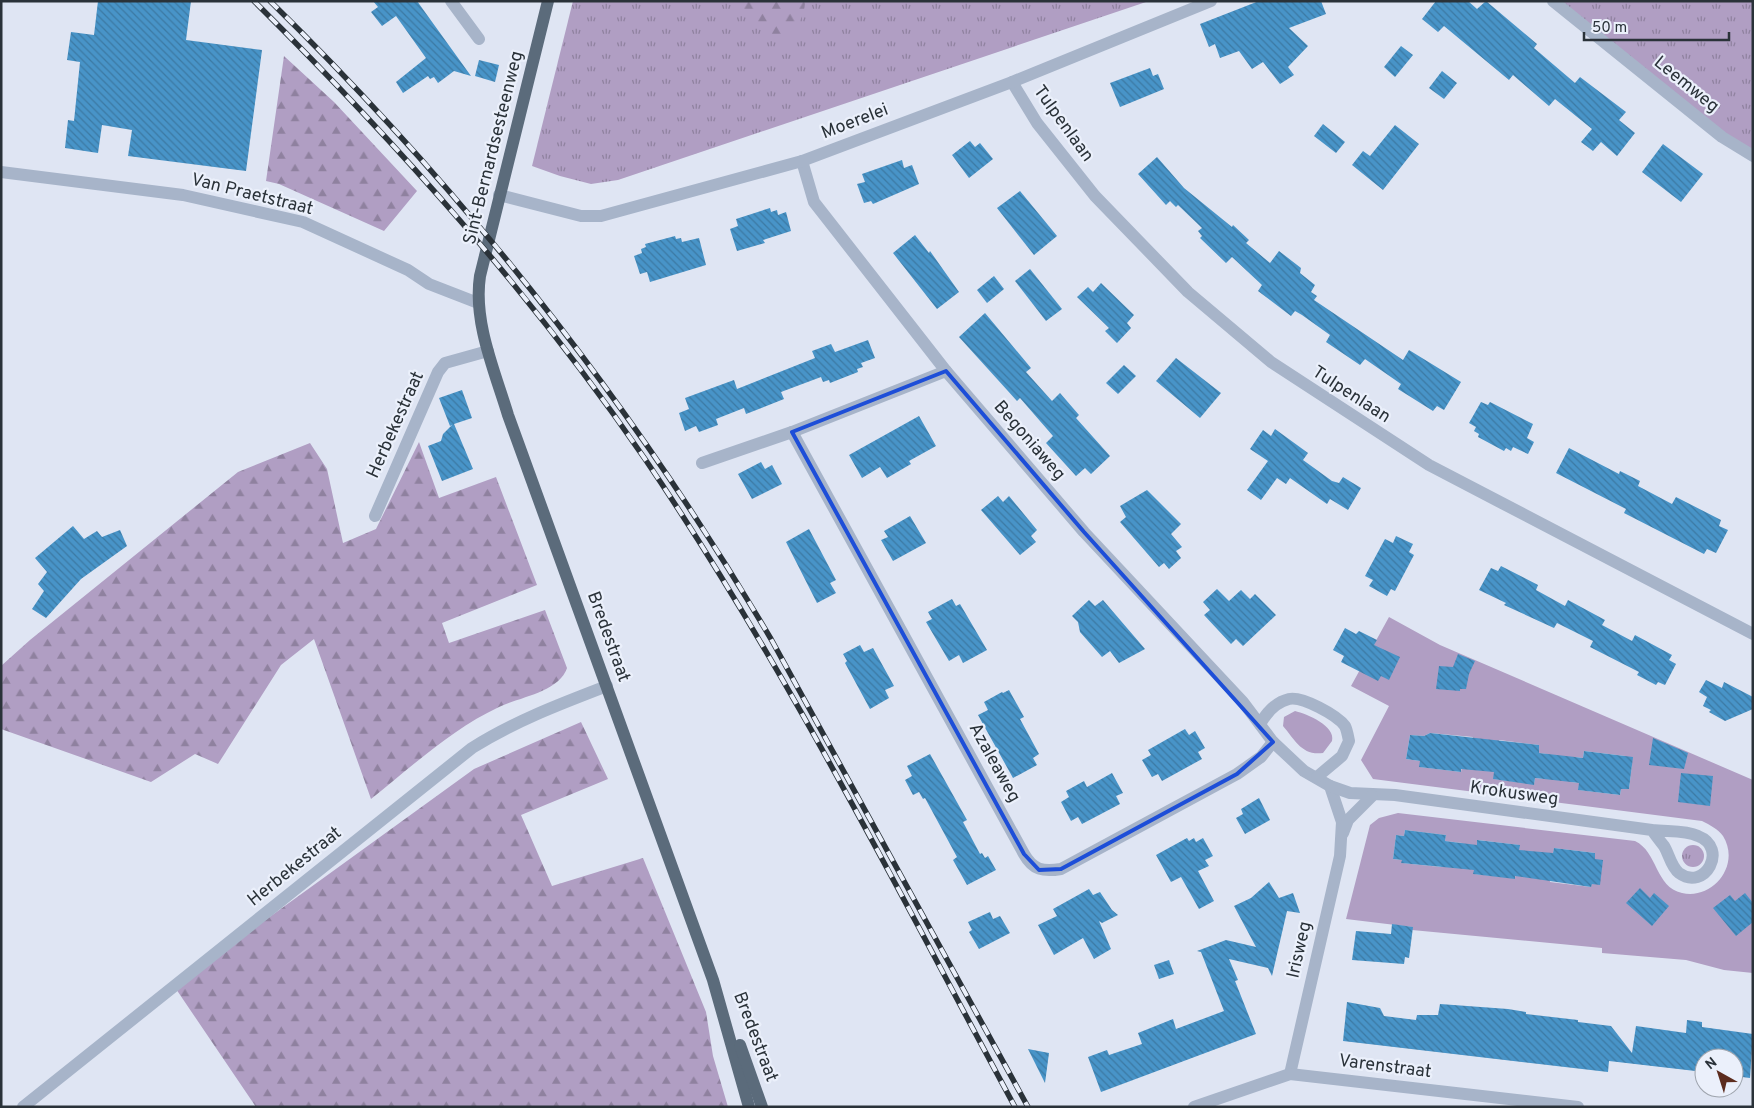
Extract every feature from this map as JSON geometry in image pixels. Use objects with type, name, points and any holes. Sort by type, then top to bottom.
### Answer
[{"type":"main road","name":"Sint-Bernardsesteenweg","points":[[478,303],[480,276],[548,1]]},
{"type":"main road","name":"Bredestraat","points":[[478,303],[488,351],[508,415],[713,980],[749,1107]]},
{"type":"main road","name":"Bredestraat","points":[[713,980],[726,1005],[762,1107]]},
{"type":"street","points":[[451,1],[479,39]]},
{"type":"street","name":"Moerelei","points":[[499,195],[581,216],[600,216],[802,160],[1012,82],[1211,1]]},
{"type":"street","name":"Leemweg","points":[[1553,1],[1722,137],[1753,156]]},
{"type":"street","name":"Tulpenlaan","points":[[1012,82],[1037,123],[1095,196],[1188,292],[1271,362],[1429,465],[1753,634]]},
{"type":"street","name":"Begoniaweg","points":[[802,160],[814,202],[946,371],[1084,532],[1243,702],[1260,724]]},
{"type":"street","name":"Van Praetstraat","points":[[1,172],[183,195],[303,222],[408,270],[429,284],[478,303]]},
{"type":"street","name":"Herbekestraat","points":[[375,516],[438,372],[445,363],[488,351]]},
{"type":"street","points":[[702,463],[792,432],[946,371]]},
{"type":"street","name":"Azaleaweg","points":[[792,432],[1019,845],[1030,864],[1034,867],[1047,871],[1069,864],[1237,774],[1261,758],[1273,742]]},
{"type":"street","name":"Herbekestraat","points":[[23,1107],[472,748],[503,729],[537,713],[607,686]]},
{"type":"street","points":[[1317,777],[1342,756],[1349,741],[1346,727],[1337,717],[1304,700],[1290,698],[1277,704],[1266,713],[1260,724],[1273,742],[1294,763],[1330,786],[1350,793],[1372,796]]},
{"type":"street","name":"Irisweg","points":[[1330,786],[1338,805],[1343,834]]},
{"type":"street","name":"Krokusweg","points":[[1372,796],[1394,795],[1700,836],[1711,847],[1714,862],[1705,874],[1688,877],[1679,872],[1652,830]]},
{"type":"street","name":"Irisweg","points":[[1290,1074],[1340,856],[1343,834],[1348,820],[1372,796]]},
{"type":"street","name":"Varenstraat","points":[[1194,1107],[1290,1074],[1578,1107]]},
{"type":"highlighted area","points":[[946,371],[1084,532],[1273,742],[1237,774],[1061,869],[1039,870],[1024,854],[792,432]]},
{"type":"green space","points":[[573,1],[1149,1],[618,180],[591,184],[532,166]]},
{"type":"green space","points":[[735,1],[805,1],[805,7],[798,24],[782,41],[766,35]]},
{"type":"green space","points":[[1553,1],[1753,1],[1753,156]]},
{"type":"green space","points":[[284,56],[334,102],[417,191],[384,231],[279,184],[266,181]]},
{"type":"green space","points":[[419,442],[439,498],[496,477],[537,585],[442,623],[449,643],[545,610],[567,668],[563,676],[556,683],[538,693],[499,707],[465,726],[432,749],[371,799],[314,639],[281,665],[218,764],[195,754],[151,782],[1,729],[1,666],[30,640],[238,472],[310,443],[327,469],[343,543],[376,529]]},
{"type":"green space","points":[[1389,617],[1440,645],[1753,780],[1753,973],[1724,970],[1686,960],[1602,953],[1602,948],[1412,930],[1412,927],[1346,919],[1370,825],[1379,818],[1398,813],[1635,841],[1643,846],[1666,884],[1682,893],[1693,894],[1713,886],[1721,878],[1729,858],[1728,847],[1723,836],[1716,829],[1702,821],[1373,779],[1361,760],[1389,706],[1351,686]],"holes":[[[1430,733],[1473,737],[1470,767],[1462,766],[1461,772],[1420,767],[1420,761],[1406,759],[1410,735],[1424,736]],[[1499,740],[1539,745],[1539,753],[1547,754],[1544,779],[1535,778],[1534,784],[1494,779]],[[1584,751],[1625,756],[1624,763],[1632,765],[1629,789],[1621,789],[1620,795],[1579,790],[1579,783],[1571,782],[1575,757],[1583,758]],[[1405,830],[1446,835],[1445,841],[1462,843],[1441,867],[1402,863],[1402,860],[1393,859],[1396,835],[1404,836]],[[1478,840],[1519,845],[1515,878],[1474,874]],[[1554,848],[1595,853],[1591,887],[1550,882]]]},
{"type":"green space","points":[[1295,711],[1313,718],[1330,730],[1332,741],[1323,753],[1310,752],[1304,749],[1283,726],[1284,717]]},
{"type":"green space","points":[[581,722],[608,779],[521,815],[552,886],[643,858],[706,1012],[713,1056],[728,1107],[256,1107],[174,986],[474,769]]},
{"type":"green space","points":[[1693,845],[1701,848],[1704,856],[1701,864],[1693,867],[1685,864],[1682,856],[1685,848]]},
{"type":"building","points":[[98,1],[191,1],[186,40],[262,50],[246,171],[128,156],[132,130],[102,125],[98,153],[65,148],[68,120],[74,121],[80,62],[67,60],[71,32],[94,35]]},
{"type":"building","points":[[373,1],[417,1],[471,76],[454,71],[438,83],[434,77],[430,79],[428,76],[403,93],[396,82],[426,58],[396,16],[382,26],[371,12],[378,7]]},
{"type":"building","points":[[1259,1],[1321,1],[1326,14],[1289,28],[1308,46],[1288,67],[1294,75],[1280,84],[1263,62],[1252,69],[1239,51],[1220,58],[1215,44],[1209,47],[1200,24]]},
{"type":"building","points":[[1436,1],[1468,1],[1477,9],[1486,1],[1537,44],[1534,48],[1575,83],[1580,77],[1626,112],[1619,120],[1635,133],[1617,156],[1601,142],[1593,151],[1581,142],[1592,129],[1555,99],[1549,106],[1513,75],[1509,80],[1444,26],[1438,32],[1422,19]]},
{"type":"building","points":[[1401,46],[1413,55],[1395,77],[1384,67]]},
{"type":"building","points":[[479,60],[499,65],[495,82],[475,76]]},
{"type":"building","points":[[1150,68],[1153,76],[1158,74],[1164,89],[1120,107],[1110,83]]},
{"type":"building","points":[[1442,71],[1457,83],[1444,99],[1429,88]]},
{"type":"building","points":[[1323,124],[1345,142],[1336,153],[1314,136]]},
{"type":"building","points":[[1395,125],[1419,144],[1383,190],[1352,165],[1363,151],[1370,156]]},
{"type":"building","points":[[970,141],[975,147],[980,143],[993,159],[969,178],[952,155]]},
{"type":"building","points":[[1663,144],[1703,174],[1681,202],[1642,172]]},
{"type":"building","points":[[1157,157],[1184,188],[1232,227],[1233,225],[1249,240],[1246,243],[1270,263],[1279,251],[1301,268],[1300,273],[1315,285],[1311,292],[1317,296],[1314,300],[1403,360],[1409,350],[1461,382],[1444,410],[1437,406],[1433,411],[1398,389],[1401,384],[1365,359],[1360,365],[1326,342],[1330,335],[1295,311],[1291,316],[1258,291],[1262,285],[1232,257],[1226,263],[1200,238],[1202,236],[1198,231],[1202,228],[1178,205],[1176,207],[1170,201],[1166,205],[1138,174]]},
{"type":"building","points":[[902,160],[904,168],[912,165],[919,184],[873,204],[871,201],[864,203],[857,184],[865,182],[862,174]]},
{"type":"building","points":[[1020,191],[1057,236],[1034,255],[997,208]]},
{"type":"building","points":[[770,208],[771,212],[777,210],[778,215],[786,212],[791,231],[763,240],[765,243],[737,251],[730,229],[738,226],[736,219]]},
{"type":"building","points":[[915,235],[929,253],[930,251],[959,292],[937,309],[893,253]]},
{"type":"building","points":[[675,236],[676,239],[681,238],[682,242],[699,238],[706,265],[650,282],[647,272],[640,274],[634,256],[642,253],[641,249],[646,247],[645,244]]},
{"type":"building","points":[[1030,269],[1062,309],[1046,321],[1015,281]]},
{"type":"building","points":[[994,276],[1004,289],[987,303],[977,290]]},
{"type":"building","points":[[1101,283],[1134,315],[1127,323],[1131,328],[1117,343],[1105,331],[1109,328],[1077,297],[1088,287],[1093,292]]},
{"type":"building","points":[[985,313],[1031,368],[1026,372],[1052,401],[1060,393],[1079,415],[1076,418],[1110,456],[1091,474],[1085,468],[1076,476],[1046,443],[1053,436],[1020,398],[1017,401],[959,337]]},
{"type":"building","points":[[868,340],[875,358],[861,363],[863,367],[857,369],[858,372],[830,383],[829,380],[823,382],[821,377],[781,392],[784,399],[746,414],[744,408],[716,419],[718,425],[699,432],[696,426],[685,431],[679,413],[689,409],[685,398],[734,380],[737,389],[815,358],[812,351],[831,344],[835,352]]},
{"type":"building","points":[[1176,358],[1221,393],[1200,418],[1156,381]]},
{"type":"building","points":[[1124,365],[1136,376],[1118,394],[1106,383]]},
{"type":"building","points":[[462,390],[472,418],[454,424],[473,469],[442,481],[428,446],[441,441],[443,434],[452,425],[450,426],[439,398]]},
{"type":"building","points":[[1481,402],[1488,405],[1490,402],[1533,424],[1527,438],[1534,442],[1528,454],[1513,447],[1511,451],[1506,448],[1504,451],[1478,437],[1479,434],[1474,431],[1476,427],[1469,423]]},
{"type":"building","points":[[919,416],[936,446],[909,461],[911,464],[887,478],[880,467],[862,478],[849,455]]},
{"type":"building","points":[[1275,429],[1308,453],[1303,460],[1332,481],[1339,483],[1343,477],[1361,488],[1348,510],[1330,499],[1327,504],[1290,478],[1286,484],[1277,478],[1261,500],[1247,490],[1268,461],[1250,449],[1263,430],[1271,436]]},
{"type":"building","points":[[1569,448],[1619,474],[1620,471],[1640,481],[1638,486],[1672,504],[1676,497],[1721,520],[1719,526],[1728,530],[1716,553],[1707,549],[1704,554],[1624,513],[1626,509],[1556,473]]},
{"type":"building","points":[[761,462],[765,469],[772,465],[782,484],[752,499],[738,474]]},
{"type":"building","points":[[1147,490],[1181,524],[1171,534],[1182,547],[1176,551],[1181,558],[1169,569],[1164,563],[1159,567],[1120,522],[1126,517],[1120,506]]},
{"type":"building","points":[[998,496],[1003,502],[1009,496],[1037,530],[1031,536],[1036,542],[1020,555],[981,510]]},
{"type":"building","points":[[910,516],[926,543],[893,561],[881,540],[888,537],[884,531]]},
{"type":"building","points":[[73,526],[84,539],[97,531],[102,537],[120,530],[127,546],[81,579],[46,618],[32,609],[44,591],[38,584],[47,572],[35,558]]},
{"type":"building","points":[[809,529],[836,580],[830,583],[836,593],[817,603],[786,542]]},
{"type":"building","points":[[1396,536],[1413,544],[1409,552],[1414,555],[1395,591],[1391,589],[1387,596],[1369,586],[1373,580],[1365,576],[1385,539],[1393,543]]},
{"type":"building","points":[[1501,566],[1538,585],[1536,590],[1565,606],[1568,600],[1605,620],[1602,625],[1632,641],[1635,635],[1672,655],[1669,660],[1676,664],[1665,685],[1658,682],[1656,685],[1637,675],[1639,672],[1590,647],[1593,641],[1557,623],[1554,628],[1504,605],[1506,603],[1479,590],[1491,568],[1498,571]]},
{"type":"building","points":[[1217,589],[1229,601],[1241,590],[1250,599],[1255,594],[1276,615],[1243,646],[1236,639],[1231,644],[1204,615],[1210,610],[1203,602]]},
{"type":"building","points":[[952,599],[956,606],[960,604],[987,650],[963,663],[959,655],[949,661],[926,622],[932,619],[928,612]]},
{"type":"building","points":[[1089,600],[1095,606],[1103,600],[1145,649],[1119,663],[1110,651],[1102,657],[1080,632],[1078,622],[1072,616]]},
{"type":"building","points":[[1345,628],[1356,634],[1359,631],[1377,640],[1374,645],[1400,657],[1389,680],[1381,676],[1378,681],[1341,662],[1344,656],[1333,650]]},
{"type":"building","points":[[860,645],[864,652],[873,648],[894,686],[885,690],[889,698],[870,709],[845,663],[847,661],[843,654]]},
{"type":"building","points":[[1458,654],[1475,661],[1469,674],[1466,689],[1460,689],[1460,691],[1436,689],[1439,666],[1453,667]]},
{"type":"building","points":[[1706,680],[1722,688],[1724,682],[1753,697],[1753,709],[1725,721],[1709,712],[1711,710],[1703,706],[1707,697],[1699,692]]},
{"type":"building","points":[[1009,690],[1024,717],[1020,719],[1039,754],[1033,758],[1037,765],[1013,778],[978,715],[988,710],[984,702]]},
{"type":"building","points":[[1185,729],[1189,735],[1195,731],[1205,748],[1198,752],[1202,759],[1162,781],[1158,774],[1152,777],[1142,760],[1151,755],[1148,750]]},
{"type":"building","points":[[1430,733],[1539,745],[1539,753],[1583,758],[1584,751],[1633,757],[1629,789],[1621,789],[1620,795],[1578,790],[1579,783],[1535,778],[1534,785],[1493,779],[1494,772],[1461,769],[1461,772],[1419,767],[1420,761],[1406,759],[1410,735],[1424,736]]},
{"type":"building","points":[[1653,738],[1688,753],[1684,769],[1649,765]]},
{"type":"building","points":[[930,754],[967,820],[963,822],[980,854],[982,853],[985,858],[988,856],[996,870],[967,885],[953,860],[957,857],[925,798],[923,799],[919,792],[913,795],[905,780],[912,776],[907,766]]},
{"type":"building","points":[[1112,773],[1123,793],[1116,796],[1120,804],[1082,824],[1078,817],[1071,821],[1061,802],[1069,797],[1066,791],[1084,781],[1087,787]]},
{"type":"building","points":[[1681,773],[1713,776],[1710,806],[1678,802]]},
{"type":"building","points":[[1259,798],[1270,820],[1245,834],[1236,818],[1243,814],[1241,809]]},
{"type":"building","points":[[1405,830],[1446,835],[1445,841],[1477,845],[1477,840],[1520,845],[1519,850],[1553,853],[1554,848],[1595,853],[1595,859],[1603,860],[1600,885],[1592,884],[1591,887],[1515,876],[1515,879],[1473,874],[1474,870],[1401,863],[1402,860],[1393,859],[1396,835],[1404,836]]},
{"type":"building","points":[[1187,838],[1189,841],[1194,838],[1196,842],[1203,838],[1213,856],[1205,860],[1209,866],[1198,871],[1214,901],[1199,909],[1181,877],[1171,882],[1156,855]]},
{"type":"building","points":[[1269,882],[1279,898],[1293,893],[1300,913],[1287,911],[1272,976],[1268,968],[1229,959],[1238,980],[1235,981],[1256,1034],[1101,1092],[1088,1057],[1107,1050],[1109,1055],[1142,1044],[1138,1033],[1173,1019],[1176,1029],[1224,1011],[1201,952],[1197,951],[1226,940],[1256,947],[1234,906],[1251,898]]},
{"type":"building","points":[[1640,888],[1650,898],[1654,893],[1669,906],[1652,926],[1626,903]]},
{"type":"building","points":[[1089,889],[1093,895],[1100,892],[1112,910],[1118,915],[1102,923],[1099,921],[1111,949],[1094,959],[1083,938],[1054,955],[1038,925],[1057,916],[1053,909]]},
{"type":"building","points":[[1745,893],[1753,903],[1753,922],[1736,936],[1713,908],[1730,895],[1735,901]]},
{"type":"building","points":[[990,912],[993,919],[1000,916],[1010,933],[979,949],[969,932],[972,930],[968,922]]},
{"type":"building","points":[[1392,924],[1413,927],[1409,958],[1405,957],[1404,964],[1352,960],[1356,931],[1391,934]]},
{"type":"building","points":[[1169,960],[1174,974],[1159,979],[1154,965]]},
{"type":"building","points":[[1347,1002],[1380,1008],[1384,1016],[1416,1020],[1417,1015],[1438,1015],[1440,1004],[1508,1009],[1526,1012],[1526,1014],[1578,1020],[1578,1022],[1611,1026],[1632,1053],[1636,1026],[1686,1033],[1687,1020],[1702,1022],[1702,1027],[1753,1034],[1750,1078],[1744,1077],[1744,1048],[1694,1048],[1694,1071],[1609,1061],[1608,1072],[1343,1041]]},
{"type":"building","points":[[1028,1049],[1049,1053],[1045,1083]]},
{"type":"railway","points":[[254,1],[359,109],[460,221],[556,337],[645,459],[745,616],[792,697],[883,860],[1015,1107]]},
{"type":"railway","points":[[270,1],[411,148],[478,225],[603,384],[662,467],[718,552],[771,639],[1028,1107]]}]
